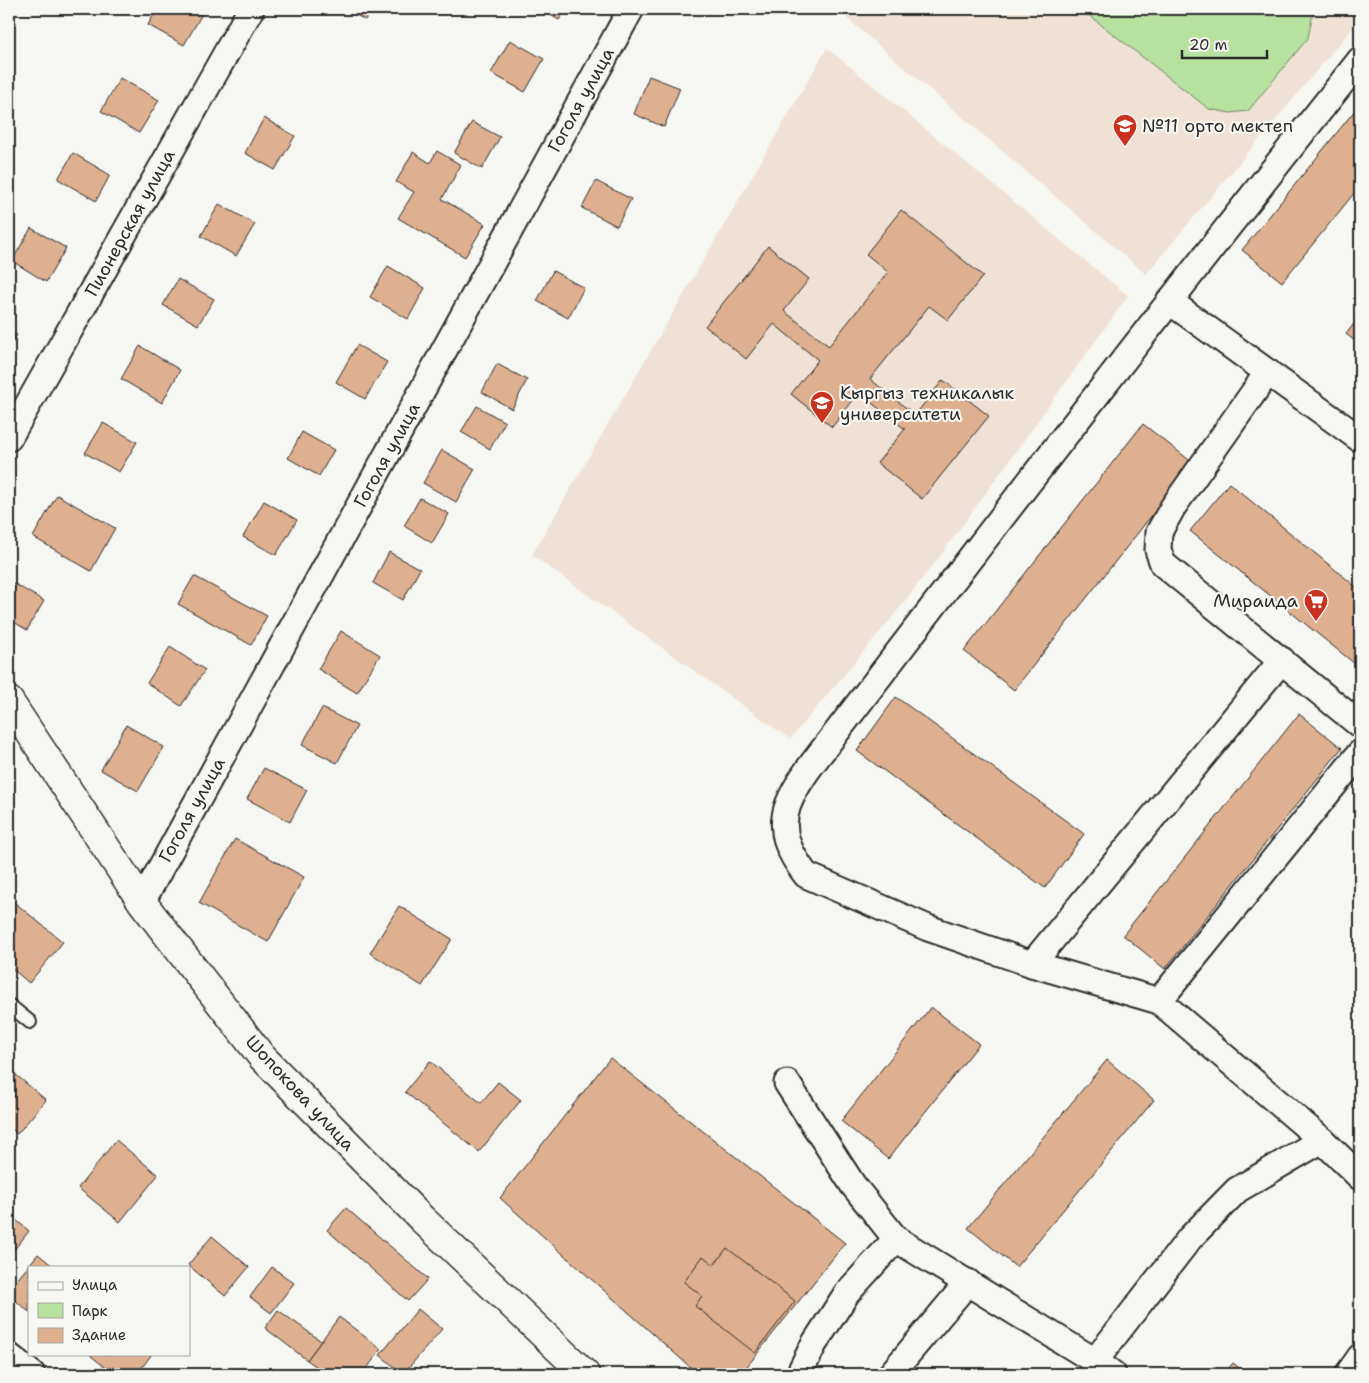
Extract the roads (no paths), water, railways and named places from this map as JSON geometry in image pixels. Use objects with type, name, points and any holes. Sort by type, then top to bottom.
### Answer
[{"type":"street","name":"Пионерская улица","points":[[9,438],[251,9]]},
{"type":"street","name":"Гоголя улица","points":[[142,902],[632,9]]},
{"type":"street","points":[[1360,60],[1169,300],[807,772],[789,804],[783,824],[790,851],[806,875],[928,928],[1032,964],[1159,1001],[1322,1140],[1360,1177]]},
{"type":"street","points":[[1169,300],[1360,439]]},
{"type":"street","points":[[1268,372],[1173,507],[1159,532],[1158,550],[1163,564],[1360,725]]},
{"type":"street","points":[[1032,964],[1282,660]]},
{"type":"street","name":"Шопокова улица","points":[[9,701],[142,902],[262,1058],[422,1218],[585,1374]]},
{"type":"street","points":[[1159,1001],[1360,753]]},
{"type":"street","points":[[787,1083],[853,1185],[896,1239],[1104,1368],[1190,1238],[1237,1190],[1322,1140]]},
{"type":"street","points":[[799,1374],[814,1344],[847,1293],[896,1239]]},
{"type":"street","points":[[891,1374],[968,1282]]},
{"type":"street","points":[[9,1356],[32,1374]]},
{"type":"street","points":[[1348,1374],[1360,1356]]},
{"type":"lane","points":[[9,1005],[30,1022]]},
{"type":"place","name":"№11 орто мектеп","points":[[1125,147]]},
{"type":"place","name":"Кыргыз техникалык университети","points":[[822,424]]},
{"type":"place","name":"Мираида","points":[[1316,622]]}]
